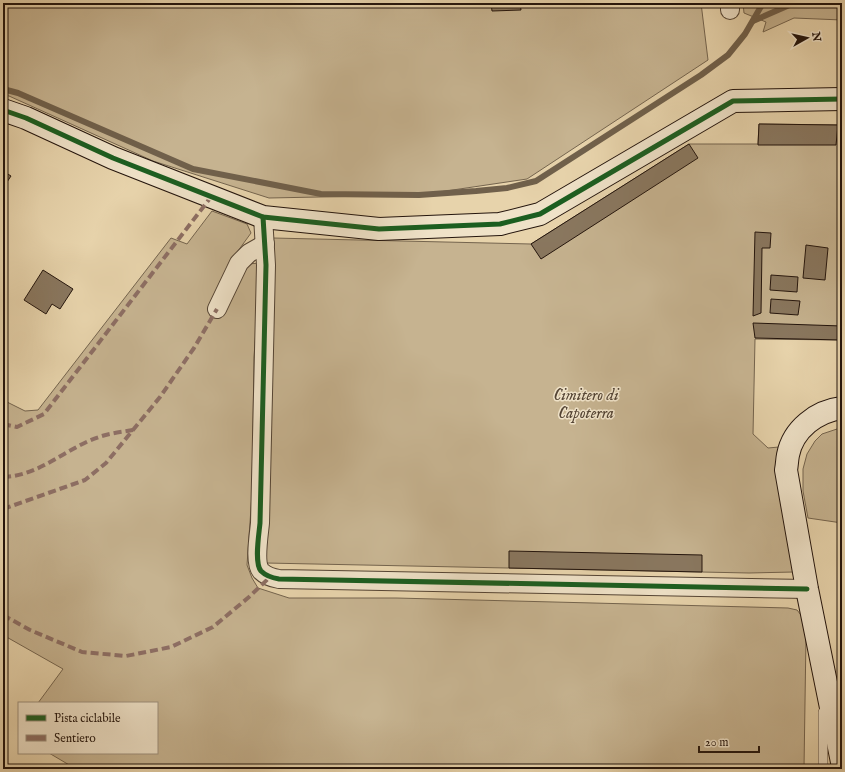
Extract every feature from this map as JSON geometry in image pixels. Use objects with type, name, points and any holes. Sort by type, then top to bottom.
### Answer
[{"type":"street","points":[[3,110],[26,118],[113,158],[264,218],[380,229],[500,224],[540,214],[733,100],[842,99]]},
{"type":"street","points":[[264,218],[266,273],[260,523],[257,559],[261,571],[270,577],[279,579],[807,589]]},
{"type":"street","points":[[216,309],[239,264],[249,253],[265,244]]},
{"type":"street","points":[[842,408],[827,411],[814,418],[802,428],[793,440],[788,454],[786,470],[807,589],[842,762]]},
{"type":"lane","points":[[823,769],[824,670]]},
{"type":"green space","points":[[3,3],[701,3],[708,60],[527,179],[419,195],[269,198],[153,161],[9,96],[3,95]]},
{"type":"green space","points":[[743,3],[842,3],[842,20],[794,18],[763,32],[766,22],[744,13]]},
{"type":"green space","name":"Cimitero di Capoterra","points":[[759,124],[842,125],[842,399],[840,399],[840,340],[755,339],[753,434],[768,448],[779,447],[794,572],[749,573],[266,563],[273,238],[531,244],[689,144],[758,144]]},
{"type":"green space","points":[[212,211],[247,224],[251,233],[235,255],[247,264],[261,263],[254,357],[252,494],[247,565],[258,588],[289,598],[396,598],[788,608],[797,610],[805,620],[806,636],[804,769],[76,769],[51,754],[158,754],[158,702],[39,702],[63,669],[3,635],[3,400],[25,411],[38,410],[171,238],[187,244]]},
{"type":"green space","points":[[837,429],[842,429],[842,523],[808,518],[803,491],[803,469],[807,454],[815,441],[822,434]]},
{"type":"building","points":[[491,3],[520,3],[521,10],[492,11]]},
{"type":"building","points":[[759,124],[838,125],[836,145],[758,145]]},
{"type":"building","points":[[689,144],[698,158],[541,259],[531,244]]},
{"type":"building","points":[[3,171],[11,176],[3,188]]},
{"type":"building","points":[[755,232],[771,233],[770,248],[762,248],[761,313],[753,316]]},
{"type":"building","points":[[806,245],[828,248],[825,280],[803,278]]},
{"type":"building","points":[[43,270],[73,289],[60,309],[52,304],[46,314],[24,300]]},
{"type":"building","points":[[771,275],[798,277],[797,292],[770,290]]},
{"type":"building","points":[[771,299],[800,301],[798,315],[770,313]]},
{"type":"building","points":[[753,323],[842,326],[842,340],[755,338]]},
{"type":"building","points":[[509,551],[702,555],[702,572],[509,568]]},
{"type":"waterway","points":[[3,89],[18,93],[193,169],[321,194],[419,195],[507,188],[536,181],[701,75],[728,55],[745,34],[763,3]]},
{"type":"waterway","points":[[753,21],[794,3]]},
{"type":"marked path","points":[[3,424],[17,427],[44,414],[211,197]]},
{"type":"marked path","points":[[3,509],[85,480],[106,463],[160,397],[194,348],[217,309]]},
{"type":"marked path","points":[[3,477],[29,472],[99,437],[133,430]]},
{"type":"marked path","points":[[3,615],[30,630],[82,652],[126,656],[171,647],[213,627],[270,577]]},
{"type":"cycle path","points":[[3,110],[26,118],[113,158],[263,217],[379,229],[500,224],[540,214],[733,101],[842,99]]},
{"type":"cycle path","points":[[263,217],[266,265],[260,523],[257,555],[259,567],[265,574],[279,579],[807,589]]}]
